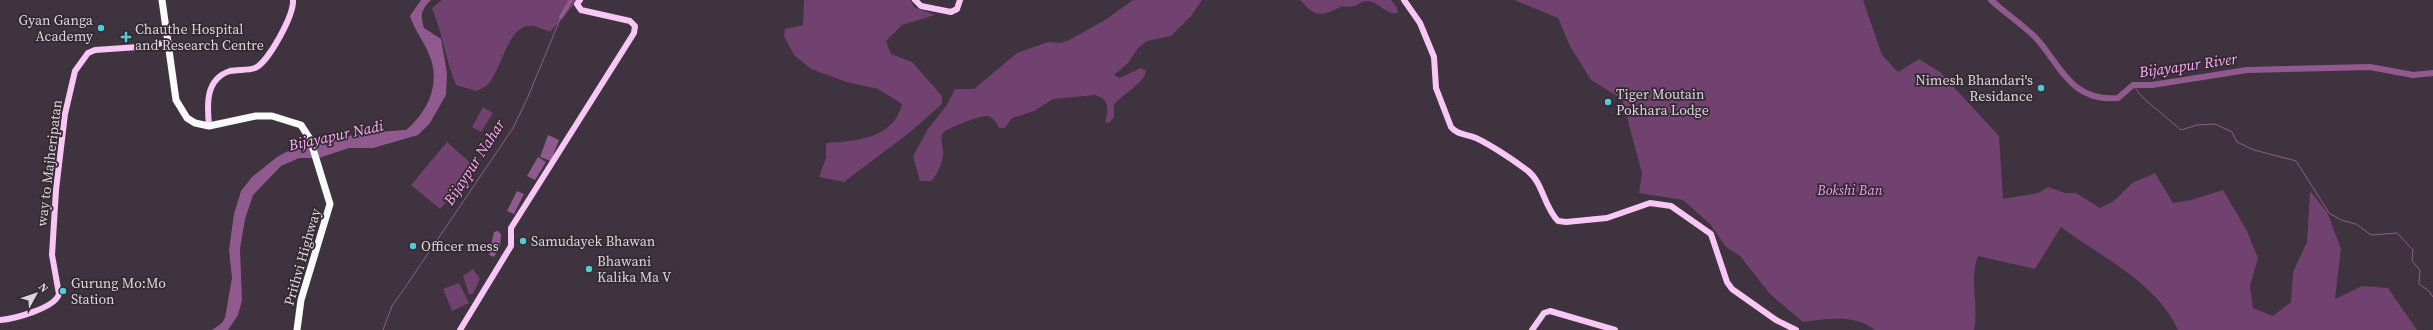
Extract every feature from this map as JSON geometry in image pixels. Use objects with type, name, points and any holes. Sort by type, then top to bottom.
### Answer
[{"type":"highway","name":"Prithvi Highway","points":[[162,0],[178,106],[191,121],[209,126],[265,115],[296,123],[307,132],[328,193],[329,210],[303,294],[297,330]]},
{"type":"main road","points":[[209,126],[207,98],[213,85],[223,74],[235,70],[253,69],[259,64],[283,33],[292,11],[293,0]]},
{"type":"main road","points":[[460,330],[511,246],[511,228],[634,33],[635,26],[630,21],[581,10],[577,4],[580,0]]},
{"type":"main road","points":[[915,0],[921,6],[951,12],[958,9],[960,0]]},
{"type":"main road","points":[[1404,0],[1420,22],[1434,57],[1436,88],[1454,132],[1476,138],[1528,171],[1535,179],[1546,206],[1558,221],[1566,222],[1606,218],[1650,203],[1671,206],[1711,234],[1727,282],[1732,289],[1776,320],[1796,330]]},
{"type":"main road","name":"way to Majheripatan","points":[[0,320],[29,314],[58,300],[59,294],[52,255],[56,190],[65,114],[75,71],[88,53],[95,50],[153,46],[167,41]]},
{"type":"main road","points":[[1532,330],[1544,313],[1550,311],[1615,330]]},
{"type":"green space","points":[[442,0],[578,0],[550,32],[533,26],[525,27],[518,31],[507,47],[494,76],[485,87],[476,91],[456,85],[432,8]]},
{"type":"green space","points":[[804,0],[911,0],[914,7],[935,15],[902,25],[886,41],[891,54],[912,62],[942,96],[942,104],[909,133],[844,182],[819,177],[826,158],[826,143],[861,139],[882,131],[891,125],[898,116],[902,104],[878,89],[847,82],[811,69],[794,55],[784,36],[785,29],[803,25]]},
{"type":"green space","points":[[1133,0],[1202,0],[1191,16],[1171,36],[1147,41],[1138,48],[1128,63],[1114,75],[1119,78],[1141,68],[1146,71],[1141,80],[1114,105],[1114,117],[1110,122],[1105,123],[1107,114],[1106,103],[1100,97],[1095,95],[1053,99],[1034,111],[1012,118],[1005,128],[999,128],[991,117],[986,116],[977,118],[956,125],[943,133],[941,138],[943,157],[939,169],[931,181],[920,181],[913,156],[928,129],[947,105],[955,89],[974,89],[1017,53],[1048,42],[1061,43],[1073,38],[1105,20]]},
{"type":"green space","points":[[1300,0],[1391,0],[1397,8],[1398,13],[1389,12],[1375,3],[1367,1],[1353,7],[1342,6],[1328,13],[1318,14],[1310,10]]},
{"type":"green space","name":"Bokshi Ban","points":[[1514,0],[1863,0],[1882,55],[1898,72],[1919,59],[1940,72],[1999,136],[2003,199],[2038,193],[2048,187],[2065,193],[2076,193],[2100,208],[2114,201],[2132,183],[2155,173],[2173,203],[2191,200],[2223,190],[2247,231],[2258,258],[2250,286],[2253,308],[2273,316],[2291,302],[2293,272],[2307,242],[2310,191],[2327,212],[2341,249],[2335,299],[2362,286],[2388,288],[2417,330],[2178,330],[2168,313],[2142,284],[2110,260],[2061,227],[2035,269],[1978,256],[1974,273],[1974,330],[1875,330],[1858,322],[1840,319],[1803,322],[1770,294],[1740,256],[1726,247],[1710,224],[1683,200],[1639,193],[1642,173],[1622,99],[1591,80],[1570,46],[1558,18]]},
{"type":"green space","points":[[483,107],[493,113],[481,132],[472,127]]},
{"type":"green space","points":[[447,142],[475,167],[440,209],[411,185]]},
{"type":"green space","points":[[473,269],[480,279],[473,294],[469,294],[463,276]]},
{"type":"green space","points":[[459,283],[469,303],[452,311],[443,289]]},
{"type":"shaded area","points":[[421,0],[431,0],[422,13],[424,28],[441,39],[447,73],[446,95],[430,123],[418,135],[373,148],[349,148],[319,158],[299,158],[281,166],[253,195],[245,219],[240,249],[242,300],[238,315],[228,330],[212,330],[222,323],[225,318],[232,278],[229,250],[234,214],[241,191],[252,177],[277,157],[294,148],[363,133],[406,130],[427,105],[433,84],[434,74],[432,63],[424,43],[410,16]]},
{"type":"shaded area","points":[[548,135],[559,140],[551,161],[540,157]]},
{"type":"shaded area","points":[[538,157],[546,162],[535,180],[527,176]]},
{"type":"shaded area","points":[[517,191],[524,194],[514,214],[507,211]]},
{"type":"shaded area","points":[[498,231],[501,234],[500,247],[494,257],[489,255],[494,232]]},
{"type":"waterway","name":"Bijaypur Nahar","points":[[561,17],[571,0]]},
{"type":"waterway","name":"Bijayapur River","points":[[1991,0],[2036,38],[2061,71],[2078,88],[2089,94],[2102,98],[2118,98],[2133,85],[2152,85],[2247,70],[2370,67],[2413,75],[2433,73]]},
{"type":"waterway","name":"Bijaypur Nahar","points":[[383,330],[392,306],[513,128],[527,99],[561,17]]},
{"type":"waterway","points":[[2133,85],[2143,98],[2181,130],[2197,125],[2215,124],[2232,132],[2237,142],[2254,150],[2296,161],[2329,213],[2341,220],[2356,224],[2371,235],[2397,233],[2413,250],[2412,261],[2420,270],[2419,284],[2429,291],[2433,297]]},
{"type":"place","name":"Gyan Ganga Academy","points":[[101,28]]},
{"type":"place","name":"Chauthe Hospital and Research Centre","points":[[126,37]]},
{"type":"place","name":"Nimesh Bhandari's Residance","points":[[2041,88]]},
{"type":"place","name":"Tiger Moutain Pokhara Lodge","points":[[1608,102]]},
{"type":"place","name":"Samudayek Bhawan","points":[[523,241]]},
{"type":"place","name":"Officer mess","points":[[413,246]]},
{"type":"place","name":"Bhawani Kalika Ma V","points":[[589,269]]},
{"type":"place","name":"Gurung Mo:Mo Station","points":[[63,291]]},
{"type":"water label","name":"Bijayapur Nadi","points":[[336,135]]}]
